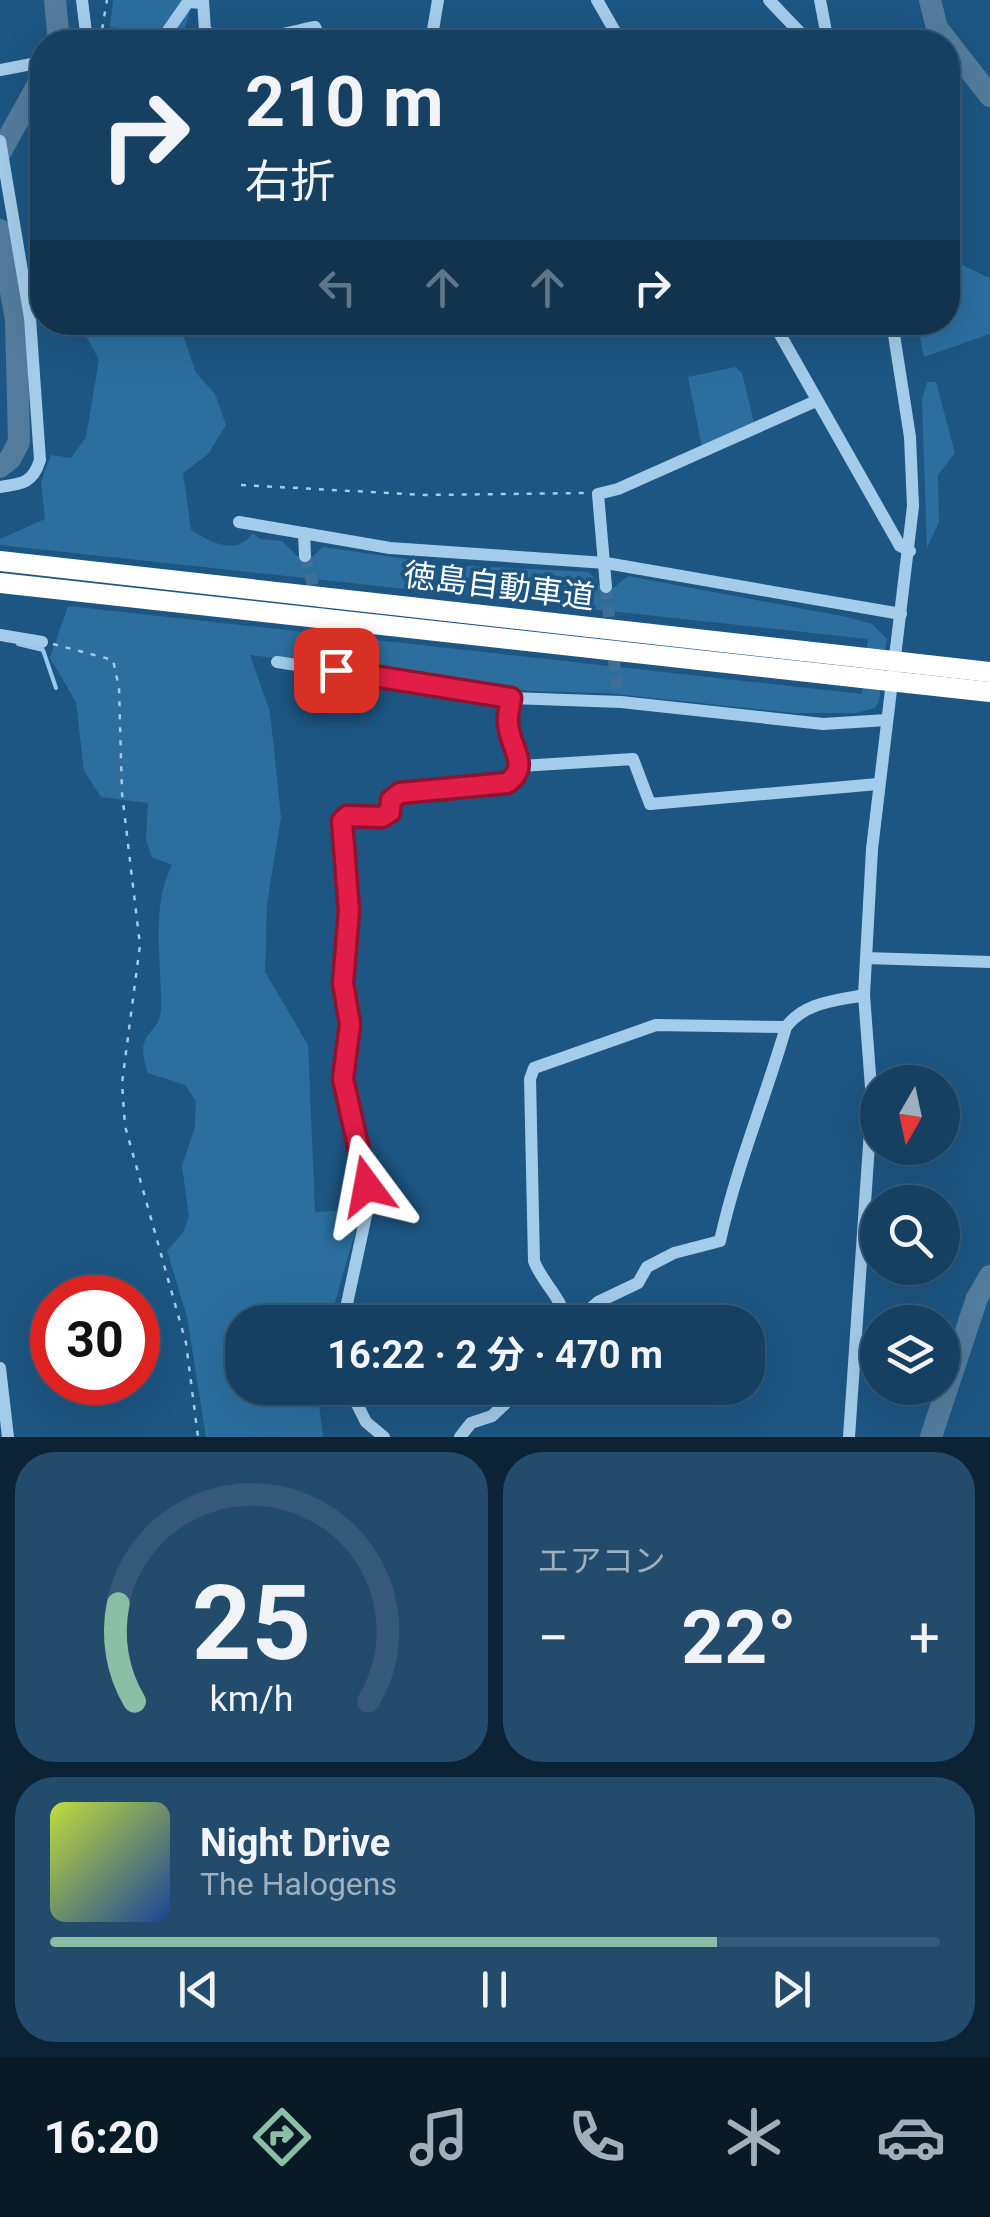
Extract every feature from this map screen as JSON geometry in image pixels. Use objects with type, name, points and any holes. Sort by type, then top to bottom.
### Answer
[{"type":"highway","name":"徳島自動車道","points":[[0,561],[864,668],[990,692]]},
{"type":"highway","name":"徳島自動車道","points":[[0,582],[864,668],[990,672]]},
{"type":"street","points":[[82,0],[86,30]]},
{"type":"street","points":[[433,30],[438,0]]},
{"type":"street","points":[[598,0],[614,30]]},
{"type":"street","points":[[769,0],[798,30]]},
{"type":"street","points":[[820,0],[826,30]]},
{"type":"street","points":[[166,30],[188,2],[203,2],[205,30]]},
{"type":"street","points":[[0,70],[30,64]]},
{"type":"street","points":[[0,140],[30,318]]},
{"type":"street","points":[[0,487],[26,483],[35,475],[40,460],[31,335]]},
{"type":"street","points":[[779,335],[900,546],[910,551]]},
{"type":"street","points":[[849,1437],[872,1101],[864,995],[866,958],[878,784],[910,551],[910,436],[894,335]]},
{"type":"street","points":[[606,587],[598,494],[618,489],[816,401]]},
{"type":"street","points":[[239,522],[390,548],[606,563],[901,614]]},
{"type":"street","points":[[304,533],[304,556]]},
{"type":"street","points":[[0,635],[42,642]]},
{"type":"street","points":[[330,647],[336,670]]},
{"type":"street","points":[[277,662],[511,698],[619,695],[804,722],[887,720]]},
{"type":"street","points":[[348,1305],[367,1211],[367,1186],[343,1079],[350,1024],[343,983],[349,911],[342,821],[347,816],[382,817],[390,812],[391,800],[400,793],[507,783],[518,775],[521,766],[508,725],[511,698]]},
{"type":"street","points":[[521,766],[633,759],[650,804],[878,784]]},
{"type":"street","points":[[866,958],[990,962]]},
{"type":"street","points":[[595,1305],[638,1283],[647,1267],[674,1253],[720,1240],[742,1156],[753,1139],[786,1027],[796,1014],[813,1005],[864,995]]},
{"type":"street","points":[[561,1305],[540,1277],[534,1261],[530,1079],[534,1068],[656,1025],[786,1027]]},
{"type":"street","points":[[0,1368],[8,1437]]},
{"type":"street","points":[[358,1405],[366,1422],[384,1437]]},
{"type":"street","points":[[460,1437],[470,1423],[492,1416],[504,1405]]},
{"type":"path","points":[[102,30],[107,0]]},
{"type":"path","points":[[241,486],[425,495],[598,494]]},
{"type":"path","points":[[42,642],[113,660],[119,688],[122,792],[140,945],[122,1083],[125,1126],[182,1328],[198,1437]]},
{"type":"shaded area","points":[[113,0],[193,0],[184,30],[110,27]]},
{"type":"shaded area","points":[[960,259],[962,265],[990,278],[990,334],[924,357],[919,335],[960,335]]},
{"type":"shaded area","points":[[85,335],[183,335],[196,373],[215,394],[226,425],[208,454],[183,473],[191,530],[215,543],[232,546],[253,533],[260,539],[282,541],[297,556],[311,558],[323,547],[448,565],[589,572],[602,589],[611,590],[628,576],[847,617],[872,624],[887,639],[879,701],[875,708],[856,713],[794,713],[606,693],[531,691],[250,655],[270,712],[281,817],[267,904],[265,972],[308,1045],[315,1212],[337,1211],[338,1229],[356,1229],[334,1305],[225,1305],[225,1405],[319,1405],[323,1437],[206,1437],[187,1317],[167,1251],[183,1233],[189,1216],[182,1166],[195,1127],[196,1101],[185,1085],[148,1073],[143,1048],[160,1017],[159,917],[172,865],[152,857],[146,840],[148,803],[101,797],[84,771],[76,702],[50,658],[68,606],[862,694],[868,639],[0,545],[0,539],[45,519],[41,481],[51,455],[71,458],[86,437],[99,360]]},
{"type":"shaded area","points":[[735,367],[742,373],[754,423],[702,447],[688,377]]},
{"type":"shaded area","points":[[927,382],[936,382],[955,453],[938,475],[939,522],[927,548],[922,400]]},
{"type":"waterway","points":[[55,0],[58,30]]},
{"type":"waterway","points":[[930,0],[939,30]]},
{"type":"waterway","points":[[960,58],[990,96]]},
{"type":"waterway","points":[[0,153],[30,99]]},
{"type":"waterway","points":[[0,230],[16,320],[19,442],[10,459],[0,467]]},
{"type":"waterway","points":[[18,644],[43,650],[56,688]]},
{"type":"waterway","points":[[931,1437],[977,1298],[990,1276]]},
{"type":"tunnel","points":[[305,556],[330,647]]},
{"type":"tunnel","points":[[606,587],[617,688]]},
{"type":"route","points":[[336,670],[511,698],[508,725],[521,766],[518,775],[507,783],[400,793],[391,800],[390,812],[382,817],[347,816],[342,821],[349,911],[343,983],[350,1024],[343,1079],[367,1186]]}]
